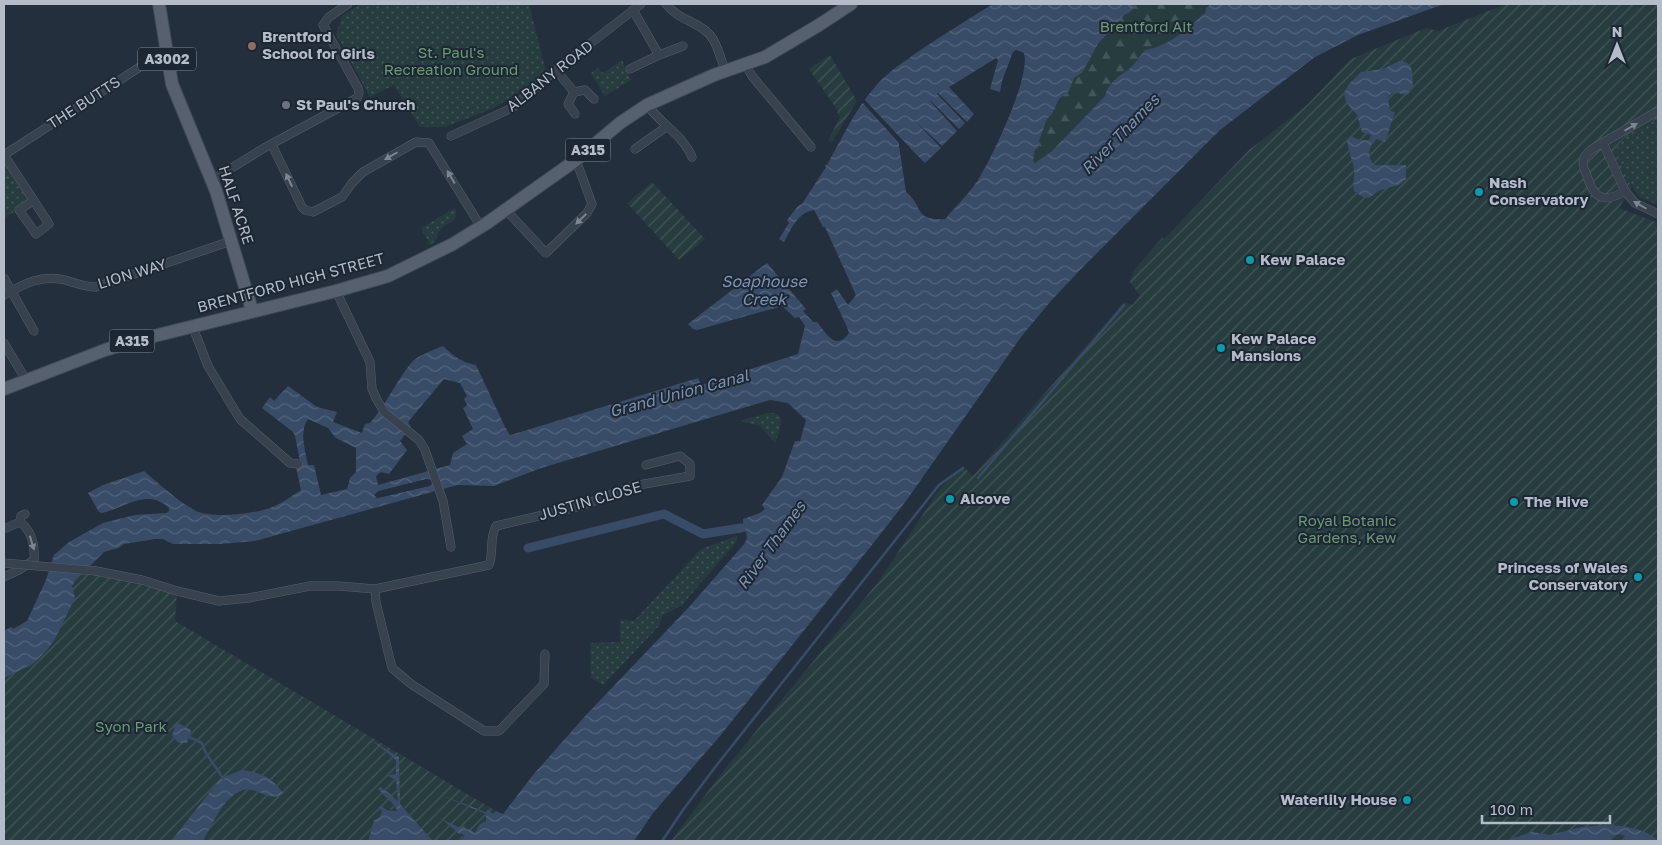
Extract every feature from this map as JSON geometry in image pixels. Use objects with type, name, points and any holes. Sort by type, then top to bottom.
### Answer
[{"type":"main road","name":"A3002","points":[[159,4],[167,57]]},
{"type":"main road","name":"BRENTFORD HIGH STREET","points":[[4,389],[105,350],[192,325],[336,291],[388,276],[453,244],[481,227],[576,160],[620,123],[647,105],[726,71],[765,57],[851,4]]},
{"type":"main road","name":"HALF ACRE","points":[[167,57],[172,84],[212,180],[252,310]]},
{"type":"street","points":[[212,180],[272,144],[358,98],[359,93],[323,25],[329,17],[348,4]]},
{"type":"street","name":"ALBANY ROAD","points":[[451,136],[512,108],[556,70],[641,4]]},
{"type":"street","points":[[666,4],[672,12],[710,34],[726,71]]},
{"type":"street","points":[[633,10],[659,55]]},
{"type":"street","points":[[630,69],[683,46]]},
{"type":"street","name":"THE BUTTS","points":[[33,202],[5,152],[146,63],[167,57]]},
{"type":"street","points":[[745,64],[752,76],[812,147]]},
{"type":"street","points":[[556,70],[574,92]]},
{"type":"street","points":[[574,92],[585,90],[594,99]]},
{"type":"street","points":[[574,92],[568,104],[576,114]]},
{"type":"street","points":[[647,105],[666,127],[673,131],[692,157]]},
{"type":"street","points":[[1625,191],[1614,198],[1602,198],[1594,192],[1584,166],[1584,157],[1592,149],[1658,111]]},
{"type":"street","points":[[635,149],[666,127]]},
{"type":"street","points":[[272,144],[302,207],[310,212],[322,209],[338,200],[360,174],[420,141],[429,143],[481,227]]},
{"type":"street","points":[[1604,143],[1625,191],[1635,203],[1658,214]]},
{"type":"street","points":[[506,210],[546,254],[588,213],[592,204],[576,160]]},
{"type":"street","name":"LION WAY","points":[[7,293],[42,278],[54,278],[85,287],[96,288],[231,241]]},
{"type":"street","points":[[4,278],[7,293],[34,331]]},
{"type":"street","points":[[336,291],[370,362],[372,389],[384,412],[419,440],[425,450],[443,501],[451,547]]},
{"type":"street","points":[[192,325],[208,366],[240,419],[290,464],[298,464]]},
{"type":"street","points":[[4,343],[26,380]]},
{"type":"street","name":"JUSTIN CLOSE","points":[[375,589],[489,565],[492,557],[492,533],[496,526],[581,506],[633,486],[690,476],[690,464],[680,456],[646,465]]},
{"type":"street","points":[[4,577],[34,560],[35,547],[23,525],[21,516],[25,514]]},
{"type":"street","points":[[4,529],[23,525]]},
{"type":"street","points":[[4,563],[96,571],[142,580],[219,601],[249,598],[310,586],[375,589],[376,602],[392,668],[411,684],[484,731],[499,732],[544,684],[545,654]]},
{"type":"green space","name":"St. Paul's Recreation Ground","points":[[361,4],[529,4],[546,71],[531,84],[494,108],[445,127],[420,127],[394,85],[370,97],[336,34],[342,16]]},
{"type":"green space","name":"Brentford Ait","points":[[1137,4],[1211,4],[1207,6],[1205,12],[1194,24],[1178,37],[1163,46],[1145,50],[1131,67],[1111,84],[1105,96],[1052,151],[1035,163],[1032,161],[1047,119],[1052,114],[1059,99],[1069,91],[1074,78],[1082,73],[1098,44],[1124,15],[1129,13]]},
{"type":"green space","name":"Royal Botanic Gardens, Kew","points":[[1506,4],[1658,4],[1658,119],[1626,137],[1617,148],[1616,155],[1632,187],[1619,208],[1658,223],[1658,841],[671,841],[721,774],[879,581],[941,487],[963,466],[973,476],[1124,302],[1132,305],[1140,296],[1130,282],[1134,270],[1162,238],[1165,238],[1249,150],[1307,105],[1351,59],[1426,28],[1438,31]]},
{"type":"green space","points":[[830,55],[857,101],[832,142],[828,141],[840,117],[838,111],[809,69]]},
{"type":"green space","points":[[622,60],[631,80],[605,96],[591,73],[598,68],[603,73]]},
{"type":"green space","points":[[1658,119],[1658,205],[1641,198],[1636,193],[1616,155],[1617,148],[1626,137]]},
{"type":"green space","points":[[4,155],[33,201],[4,218]]},
{"type":"green space","points":[[652,182],[705,239],[679,260],[627,203]]},
{"type":"green space","points":[[455,208],[455,219],[439,231],[435,241],[430,245],[421,228]]},
{"type":"green space","points":[[767,413],[775,413],[781,418],[780,429],[775,443],[760,426],[740,421]]},
{"type":"green space","points":[[737,536],[737,541],[682,605],[663,615],[659,626],[603,685],[591,678],[590,643],[620,642],[620,619],[634,621],[701,549]]},
{"type":"green space","name":"Syon Park","points":[[84,572],[117,576],[177,591],[175,621],[496,811],[493,814],[454,800],[486,814],[486,821],[482,823],[475,833],[465,827],[458,827],[441,820],[464,836],[461,841],[433,841],[400,804],[399,757],[373,742],[396,760],[396,774],[388,774],[396,779],[398,803],[389,793],[379,791],[388,798],[397,810],[379,809],[382,810],[381,814],[374,820],[368,841],[4,841],[4,676],[75,581]]},
{"type":"water","points":[[993,4],[1137,4],[1129,13],[1124,15],[1098,44],[1082,73],[1074,78],[1069,91],[1059,99],[1052,114],[1047,119],[1038,148],[1035,150],[1033,161],[1035,163],[1052,151],[1105,96],[1111,84],[1131,67],[1145,50],[1162,45],[1178,36],[1205,13],[1206,8],[1211,4],[1444,4],[1358,35],[1315,57],[1220,130],[1079,271],[1021,337],[906,501],[879,536],[720,736],[653,813],[634,841],[461,841],[464,836],[440,818],[458,827],[464,826],[475,833],[480,824],[486,821],[486,814],[438,794],[486,812],[488,810],[493,814],[496,811],[503,814],[533,775],[587,714],[690,606],[745,543],[747,538],[746,532],[742,531],[741,525],[743,524],[743,519],[760,513],[765,509],[762,505],[782,477],[795,441],[800,441],[806,420],[788,403],[770,400],[541,468],[494,486],[458,485],[255,541],[220,544],[173,544],[163,539],[155,539],[124,544],[104,552],[75,581],[72,586],[75,598],[55,639],[47,650],[33,664],[4,678],[4,631],[11,627],[13,629],[27,621],[46,580],[54,555],[69,542],[103,523],[135,515],[166,513],[169,511],[169,508],[161,502],[145,499],[102,513],[99,512],[88,493],[103,485],[144,471],[176,498],[196,511],[213,515],[224,515],[267,509],[282,503],[301,490],[296,467],[301,466],[295,436],[293,432],[262,408],[270,397],[274,401],[288,386],[317,407],[337,412],[333,422],[362,433],[365,424],[370,423],[376,416],[412,362],[422,355],[443,346],[458,358],[476,365],[505,427],[510,435],[514,434],[698,378],[701,385],[798,354],[805,326],[799,317],[795,318],[782,306],[697,330],[688,324],[767,263],[806,309],[803,311],[813,322],[817,322],[831,339],[840,341],[849,333],[831,293],[837,289],[848,305],[856,295],[825,227],[823,227],[814,210],[803,214],[799,218],[784,242],[779,239],[789,223],[787,220],[798,206],[802,204],[826,167],[825,165],[827,165],[855,115],[880,81],[919,51]],"holes":[[[1016,50],[1024,53],[1025,64],[1022,79],[1010,114],[987,164],[973,187],[945,219],[928,218],[920,212],[912,197],[906,192],[899,137],[925,163],[941,148],[914,120],[942,146],[957,131],[930,101],[959,129],[965,123],[937,94],[967,122],[974,114],[949,87],[996,58],[998,60],[990,89],[1000,92],[1013,52]],[[444,379],[460,383],[467,396],[464,399],[467,405],[463,408],[473,429],[462,436],[467,444],[453,453],[450,465],[378,485],[376,476],[381,472],[389,474],[407,450],[400,441],[411,427],[408,422]],[[308,419],[328,428],[336,438],[356,448],[356,472],[350,478],[347,489],[321,495],[314,465],[308,465],[303,435]],[[427,479],[433,483],[429,486],[377,498],[376,493]]]},
{"type":"water","points":[[1399,61],[1410,66],[1413,88],[1407,95],[1394,93],[1388,97],[1390,111],[1395,112],[1385,142],[1376,139],[1372,144],[1369,155],[1375,165],[1406,165],[1406,179],[1399,185],[1380,190],[1369,198],[1363,197],[1354,191],[1354,170],[1347,140],[1351,136],[1359,140],[1369,140],[1371,135],[1362,132],[1357,115],[1346,102],[1344,93],[1349,84],[1361,72],[1383,69]]},
{"type":"water","points":[[178,723],[191,730],[187,743],[179,743],[172,736]]},
{"type":"water","points":[[371,740],[399,757],[400,804],[433,841],[368,841],[374,820],[381,814],[382,810],[379,809],[381,806],[387,810],[397,810],[378,789],[380,787],[398,802],[396,780],[386,775],[396,774],[396,760]]},
{"type":"water","points":[[242,770],[255,772],[266,777],[275,783],[283,793],[273,797],[248,789],[236,793],[224,805],[203,841],[171,841],[221,778]]},
{"type":"water","points":[[1607,825],[1641,830],[1658,841],[1625,841],[1625,836],[1620,834],[1611,837],[1611,841],[1508,840],[1532,832],[1550,835],[1581,827]]},
{"type":"pier","points":[[863,98],[910,148],[908,149],[901,141],[901,145],[861,101]]},
{"type":"pier","points":[[427,479],[432,480],[433,483],[429,486],[377,498],[374,495],[379,491]]},
{"type":"waterway","points":[[978,478],[1124,305]]},
{"type":"waterway","points":[[662,841],[716,766],[939,485],[963,468]]},
{"type":"waterway","points":[[528,548],[664,514],[703,534],[741,528]]},
{"type":"waterway","points":[[189,737],[202,743],[206,753],[223,779]]},
{"type":"place","name":"Brentford School for Girls","points":[[252,46]]},
{"type":"place","name":"St Paul's Church","points":[[286,105]]},
{"type":"place","name":"Nash Conservatory","points":[[1479,192]]},
{"type":"place","name":"Kew Palace","points":[[1250,260]]},
{"type":"place","name":"Kew Palace Mansions","points":[[1221,348]]},
{"type":"place","name":"Alcove","points":[[950,499]]},
{"type":"place","name":"The Hive","points":[[1514,502]]},
{"type":"place","name":"Princess of Wales Conservatory","points":[[1638,577]]},
{"type":"place","name":"Waterlily House","points":[[1407,800]]},
{"type":"water label","name":"River Thames","points":[[1120,134]]},
{"type":"water label","name":"Soaphouse Creek","points":[[764,290]]},
{"type":"water label","name":"Grand Union Canal","points":[[679,393]]},
{"type":"water label","name":"River Thames","points":[[771,545]]}]
